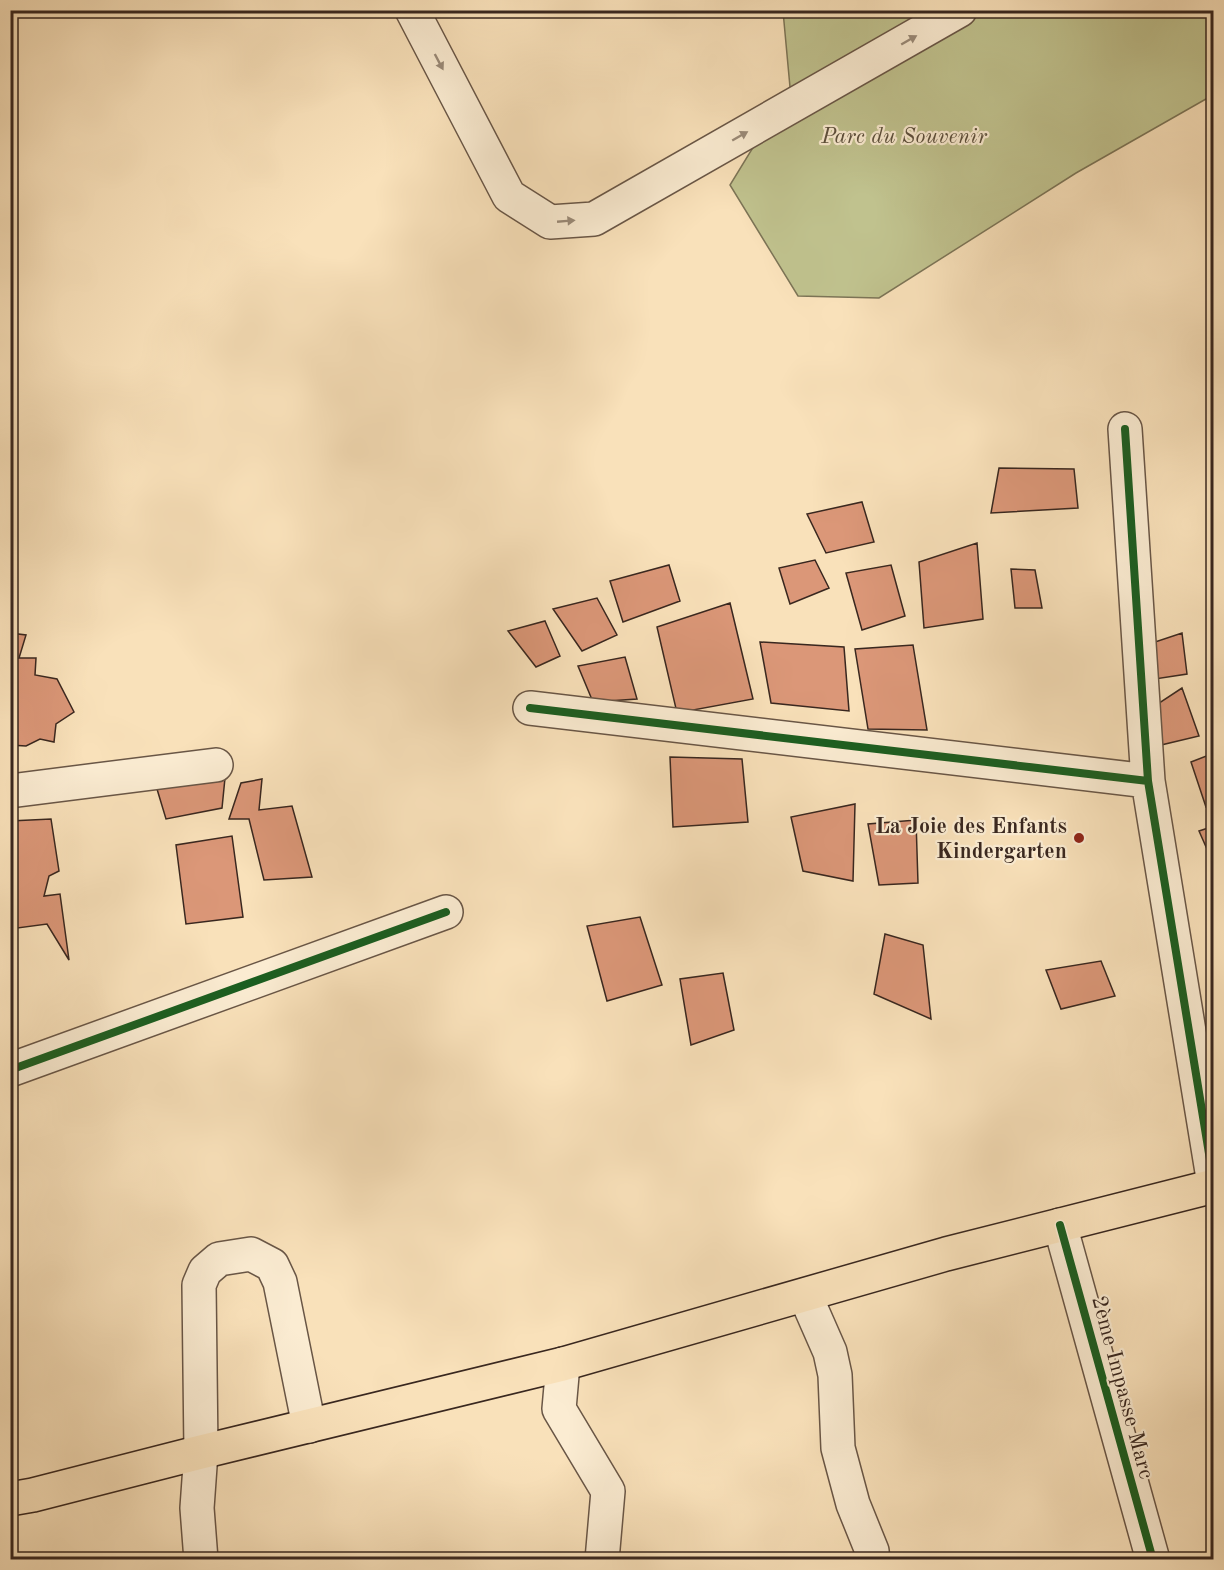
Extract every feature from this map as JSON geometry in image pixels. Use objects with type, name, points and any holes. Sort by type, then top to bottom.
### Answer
[{"type":"main road","points":[[10,1499],[563,1364],[946,1254],[1214,1185]]},
{"type":"street","points":[[412,10],[509,196],[550,222],[594,219],[960,10]]},
{"type":"street","points":[[1125,429],[1148,781],[1214,1185]]},
{"type":"street","points":[[530,708],[1148,781]]},
{"type":"street","points":[[10,792],[216,765]]},
{"type":"street","points":[[10,1070],[446,912]]},
{"type":"street","name":"2ème Impasse Marc","points":[[1060,1225],[1153,1560]]},
{"type":"street","points":[[201,1560],[197,1508],[201,1452],[199,1286],[205,1271],[219,1259],[251,1254],[272,1265],[280,1282],[309,1426]]},
{"type":"street","points":[[805,1295],[830,1352],[835,1375],[838,1448],[873,1560]]},
{"type":"street","points":[[563,1364],[559,1409],[608,1491],[602,1560]]},
{"type":"green space","name":"Parc du Souvenir","points":[[783,11],[1213,11],[1213,95],[1076,173],[879,298],[798,296],[730,185],[790,87]]},
{"type":"building","points":[[999,468],[1074,469],[1078,508],[991,513]]},
{"type":"building","points":[[862,502],[874,542],[826,553],[807,514]]},
{"type":"building","points":[[977,543],[983,619],[924,628],[919,562]]},
{"type":"building","points":[[815,560],[829,588],[790,604],[779,568]]},
{"type":"building","points":[[669,565],[680,601],[623,622],[610,581]]},
{"type":"building","points":[[891,565],[905,616],[862,630],[846,573]]},
{"type":"building","points":[[1011,569],[1035,570],[1042,608],[1015,608]]},
{"type":"building","points":[[597,598],[617,635],[582,651],[553,609]]},
{"type":"building","points":[[730,603],[753,699],[677,713],[657,627]]},
{"type":"building","points":[[545,621],[560,656],[536,667],[508,631]]},
{"type":"building","points":[[10,633],[26,635],[19,658],[36,658],[35,675],[57,679],[74,712],[56,724],[54,742],[40,739],[26,746],[10,745]]},
{"type":"building","points":[[1182,633],[1187,674],[1155,679],[1152,643]]},
{"type":"building","points":[[760,642],[844,647],[849,711],[771,703]]},
{"type":"building","points":[[913,645],[927,730],[868,729],[855,649]]},
{"type":"building","points":[[625,657],[637,699],[593,702],[578,666]]},
{"type":"building","points":[[1182,688],[1199,736],[1161,745],[1156,705]]},
{"type":"building","points":[[1214,753],[1214,805],[1206,807],[1191,762]]},
{"type":"building","points":[[670,757],[742,759],[748,822],[673,827]]},
{"type":"building","points":[[225,778],[222,808],[166,819],[157,789]]},
{"type":"building","points":[[262,779],[259,810],[292,806],[312,877],[264,880],[249,819],[229,819],[241,783]]},
{"type":"building","points":[[855,804],[853,881],[803,871],[791,817]]},
{"type":"building","points":[[51,819],[59,871],[49,876],[44,896],[60,894],[69,960],[47,924],[10,929],[10,821]]},
{"type":"building","points":[[916,820],[918,883],[879,885],[868,824]]},
{"type":"building","points":[[1214,826],[1214,865],[1199,831]]},
{"type":"building","points":[[232,836],[243,917],[186,924],[176,845]]},
{"type":"building","points":[[640,917],[662,985],[607,1001],[587,926]]},
{"type":"building","points":[[885,934],[923,945],[931,1019],[874,994]]},
{"type":"building","points":[[1101,961],[1115,996],[1061,1009],[1046,970]]},
{"type":"building","points":[[723,973],[734,1030],[691,1045],[680,979]]},
{"type":"cycle path","points":[[1125,429],[1148,781],[1214,1184]]},
{"type":"cycle path","points":[[530,708],[1148,781]]},
{"type":"cycle path","points":[[10,1070],[446,912]]},
{"type":"cycle path","points":[[1060,1225],[1153,1560]]},
{"type":"place","name":"La Joie des Enfants Kindergarten","points":[[1079,838]]}]
